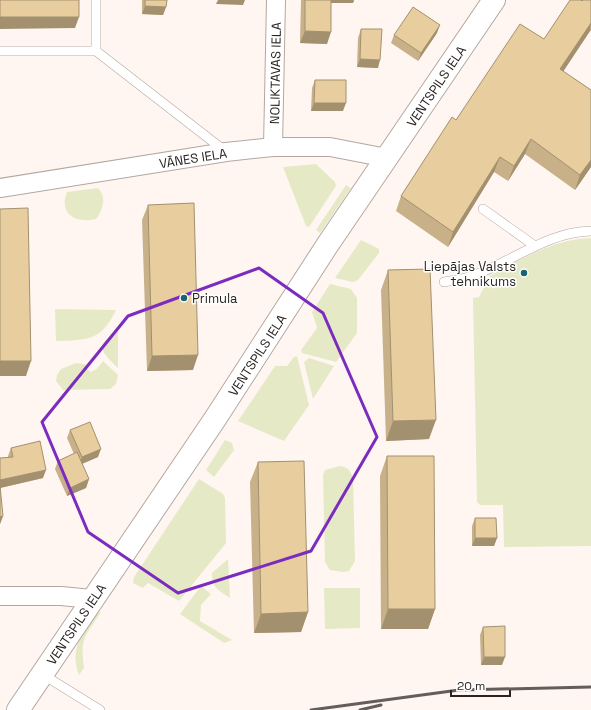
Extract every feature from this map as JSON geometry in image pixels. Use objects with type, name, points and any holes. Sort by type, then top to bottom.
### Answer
[{"type":"street","name":"NOLIKTAVAS IELA","points":[[273,147],[276,0]]},
{"type":"street","name":"VENTSPILS IELA","points":[[18,710],[215,419],[328,244],[494,0]]},
{"type":"street","name":"VĀNES IELA","points":[[0,188],[226,152],[273,147],[330,147],[387,158]]},
{"type":"street","points":[[0,596],[61,596],[92,599]]},
{"type":"lane","points":[[96,0],[96,51]]},
{"type":"lane","points":[[0,51],[96,51],[226,152]]},
{"type":"lane","points":[[483,209],[535,246]]},
{"type":"lane","points":[[444,282],[474,275],[535,246],[563,235],[579,231],[591,231]]},
{"type":"lane","points":[[42,674],[100,710]]},
{"type":"highlighted area","points":[[259,268],[323,313],[377,437],[311,551],[178,593],[88,532],[42,422],[128,316]]},
{"type":"green space","points":[[316,164],[335,182],[336,186],[309,227],[306,226],[283,167]]},
{"type":"green space","points":[[346,185],[351,188],[320,233],[316,230]]},
{"type":"green space","points":[[98,188],[102,195],[103,204],[101,212],[96,219],[82,220],[71,216],[67,212],[65,200],[67,192]]},
{"type":"green space","points":[[591,238],[591,546],[504,547],[503,505],[480,505],[477,502],[473,298],[479,297],[485,285],[489,284],[493,289],[502,279],[492,279],[489,276],[526,257],[564,242]]},
{"type":"green space","points":[[361,240],[379,249],[379,253],[358,280],[353,282],[335,278]]},
{"type":"green space","points":[[330,284],[351,289],[357,298],[357,333],[336,362],[302,353],[301,350],[317,328],[312,312]]},
{"type":"green space","points":[[55,309],[116,310],[105,328],[92,337],[77,340],[56,341]]},
{"type":"green space","points":[[118,331],[118,368],[104,353],[103,345],[110,336]]},
{"type":"green space","points":[[297,356],[309,405],[284,441],[238,421],[275,366],[287,366],[294,357]]},
{"type":"green space","points":[[309,358],[334,366],[313,399],[304,362]]},
{"type":"green space","points":[[103,361],[118,375],[116,384],[110,389],[63,390],[56,381],[57,375],[61,369],[76,363],[85,364],[90,372],[97,369]]},
{"type":"green space","points":[[225,440],[232,443],[234,450],[214,477],[206,470]]},
{"type":"green space","points":[[340,466],[348,469],[353,478],[355,561],[349,571],[344,572],[330,570],[325,562],[323,475],[325,470]]},
{"type":"green space","points":[[199,479],[223,494],[225,498],[226,543],[179,601],[148,583],[143,588],[133,583],[134,577]]},
{"type":"green space","points":[[228,559],[230,598],[216,588],[212,578],[212,573]]},
{"type":"green space","points":[[201,586],[211,594],[201,605],[200,621],[232,640],[224,643],[180,614]]},
{"type":"green space","points":[[324,588],[360,588],[360,628],[325,629]]},
{"type":"green space","points":[[101,612],[83,643],[84,668],[79,675],[75,658],[78,642],[95,614]]},
{"type":"building","points":[[0,0],[79,0],[79,17],[0,17]]},
{"type":"building","points":[[145,0],[167,0],[166,7],[145,6]]},
{"type":"building","points":[[305,0],[331,0],[331,32],[305,31]]},
{"type":"building","points":[[570,0],[591,0],[591,23],[560,69],[591,90],[591,160],[580,175],[531,139],[514,166],[500,157],[453,232],[401,196],[452,117],[456,120],[520,24],[544,39]]},
{"type":"building","points":[[413,7],[440,25],[421,53],[394,35]]},
{"type":"building","points":[[361,29],[382,29],[380,60],[360,59]]},
{"type":"building","points":[[315,80],[346,80],[346,103],[314,103]]},
{"type":"building","points":[[194,203],[198,355],[152,356],[148,205]]},
{"type":"building","points":[[28,208],[31,361],[0,361],[0,209]]},
{"type":"building","points":[[430,269],[436,420],[393,421],[388,270]]},
{"type":"building","points":[[90,422],[101,449],[82,457],[70,430]]},
{"type":"building","points":[[40,441],[46,470],[0,480],[0,458],[13,457],[11,448]]},
{"type":"building","points":[[77,452],[89,479],[70,488],[58,461]]},
{"type":"building","points":[[387,456],[434,456],[435,609],[388,609]]},
{"type":"building","points":[[304,461],[308,612],[261,614],[258,462]]},
{"type":"building","points":[[0,486],[3,516],[0,517]]},
{"type":"building","points":[[475,518],[496,518],[497,538],[475,538]]},
{"type":"building","points":[[505,626],[505,657],[484,657],[483,627]]},
{"type":"railway","points":[[311,710],[459,690],[591,687]]},
{"type":"railway","points":[[360,710],[381,705]]},
{"type":"place","name":"Liepājas Valsts tehnikums","points":[[524,273]]},
{"type":"place","name":"Primula","points":[[184,298]]}]
